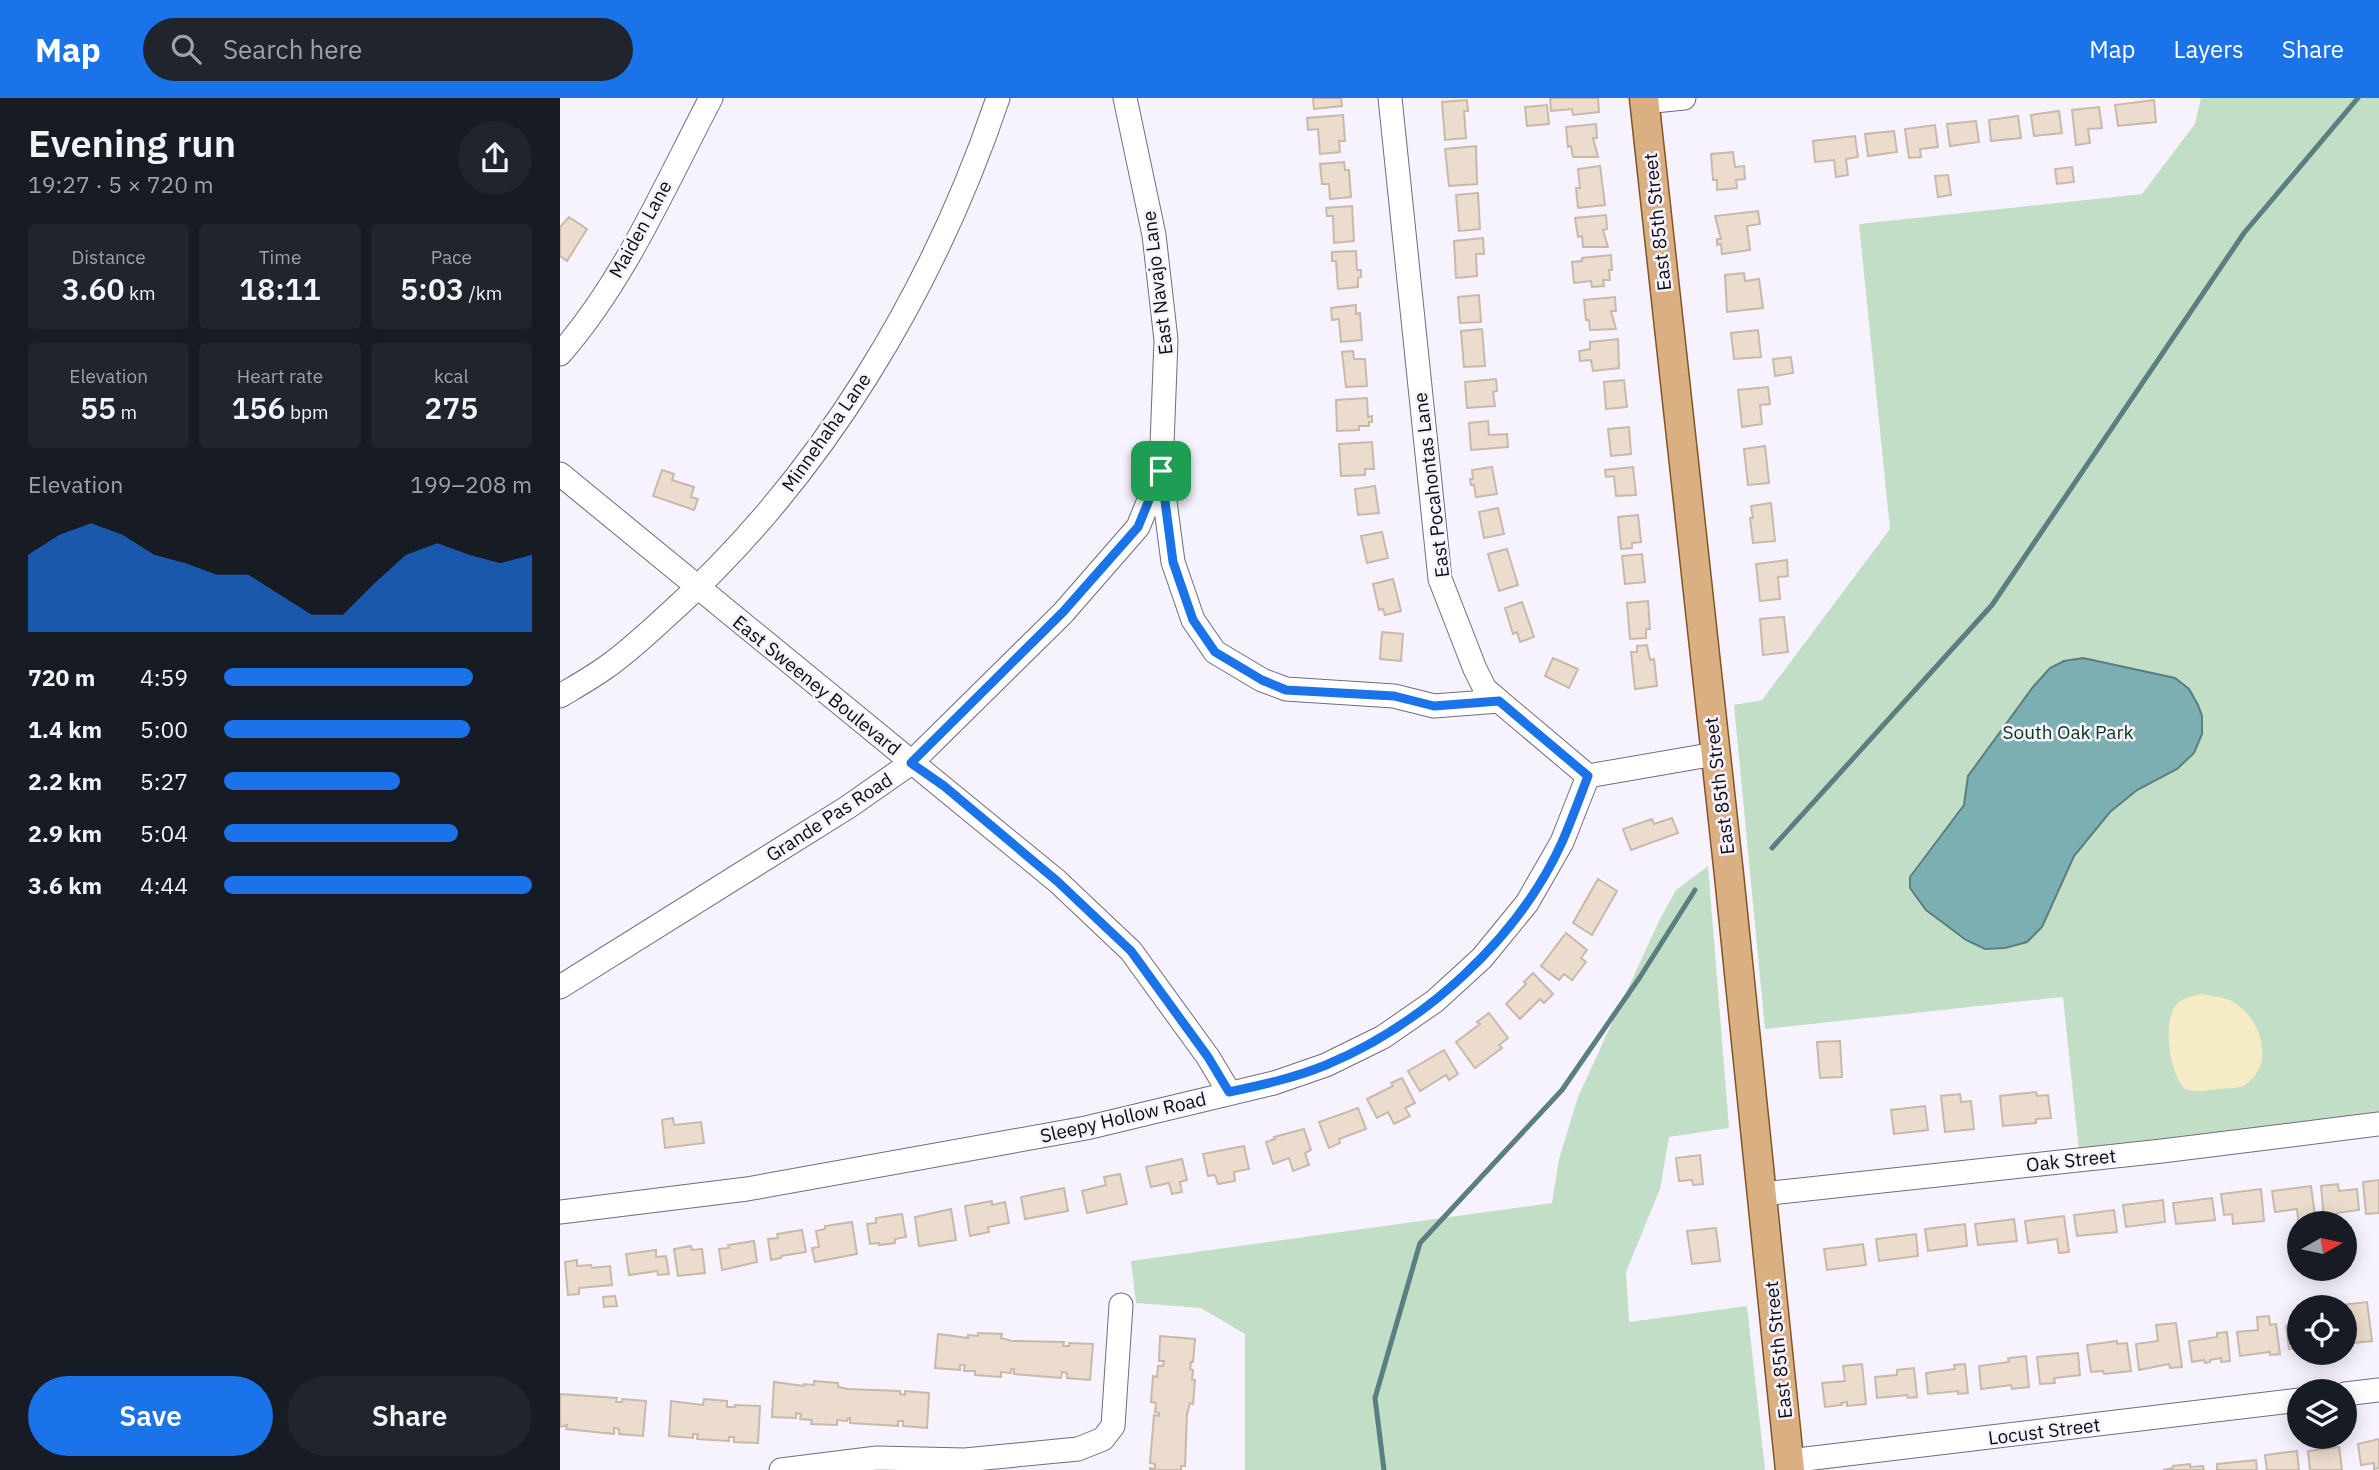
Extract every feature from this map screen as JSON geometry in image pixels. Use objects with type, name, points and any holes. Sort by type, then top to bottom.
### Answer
[{"type":"main road","name":"East 85th Street","points":[[1644,100],[1789,1465]]},
{"type":"street","name":"Maiden Lane","points":[[560,354],[579,332],[625,262],[711,98]]},
{"type":"street","name":"Minnehaha Lane","points":[[560,696],[605,668],[698,587],[757,526],[789,486],[852,398],[902,316],[946,231],[983,143],[998,98]]},
{"type":"street","name":"East Navajo Lane","points":[[1125,98],[1154,234],[1167,340],[1161,471],[1173,562],[1193,620],[1215,652],[1262,680],[1286,690],[1394,696],[1434,706],[1499,701]]},
{"type":"street","name":"East Pocahontas Lane","points":[[1390,98],[1440,579],[1475,669],[1485,689],[1499,701]]},
{"type":"street","points":[[1644,100],[1685,98]]},
{"type":"street","name":"East Navajo Lane","points":[[1095,576],[1138,527],[1161,471]]},
{"type":"street","name":"East Sweeney Boulevard","points":[[560,474],[1057,881],[1131,951],[1208,1057],[1229,1092]]},
{"type":"street","name":"Grande Pas Road","points":[[560,987],[848,807],[911,763],[1063,612],[1095,576]]},
{"type":"street","points":[[1499,701],[1588,776],[1715,754]]},
{"type":"street","name":"Sleepy Hollow Road","points":[[560,1212],[747,1189],[1086,1128],[1274,1083],[1326,1065],[1382,1037],[1435,1001],[1482,958],[1527,903],[1562,842],[1588,776]]},
{"type":"street","name":"Oak Street","points":[[1762,1194],[2162,1151],[2379,1124]]},
{"type":"street","points":[[781,1470],[877,1458],[965,1460],[1003,1457],[1078,1449],[1103,1439],[1113,1426],[1121,1305]]},
{"type":"street","points":[[2357,1393],[2379,1390]]},
{"type":"street","name":"Locust Street","points":[[1789,1465],[2287,1402]]},
{"type":"green space","name":"South Oak Park","points":[[2201,98],[2379,98],[2379,1115],[2079,1151],[2063,997],[1765,1029],[1734,705],[1762,700],[1890,529],[1859,224],[2142,194],[2195,124]]},
{"type":"green space","points":[[1708,866],[1729,1128],[1669,1137],[1660,1189],[1626,1272],[1629,1322],[1747,1306],[1765,1470],[1245,1470],[1245,1334],[1201,1308],[1136,1303],[1131,1261],[1552,1203],[1559,1159],[1578,1097],[1660,919],[1676,890]]},
{"type":"sand","points":[[2201,994],[2234,1002],[2246,1013],[2259,1033],[2262,1044],[2260,1067],[2245,1085],[2197,1091],[2185,1089],[2175,1072],[2169,1036],[2172,1013],[2181,1001]]},
{"type":"shaded area","points":[[2083,658],[2175,678],[2189,689],[2198,705],[2202,716],[2202,734],[2194,753],[2177,769],[2137,790],[2110,812],[2074,856],[2042,927],[2027,942],[2005,948],[1985,949],[1966,940],[1926,910],[1910,888],[1910,877],[1964,805],[1968,776],[2033,687],[2050,668],[2064,661]]},
{"type":"building","points":[[1313,98],[1341,98],[1342,106],[1314,109]]},
{"type":"building","points":[[1550,98],[1598,98],[1599,112],[1573,115],[1572,109],[1551,111]]},
{"type":"building","points":[[1467,100],[1468,111],[1464,111],[1466,138],[1445,140],[1442,102]]},
{"type":"building","points":[[2154,100],[2156,122],[2118,126],[2115,105]]},
{"type":"building","points":[[1547,105],[1549,124],[1527,126],[1525,107]]},
{"type":"building","points":[[2099,107],[2102,128],[2088,129],[2090,143],[2076,145],[2072,110]]},
{"type":"building","points":[[2059,111],[2062,133],[2034,136],[2031,115]]},
{"type":"building","points":[[1343,115],[1345,141],[1339,141],[1340,152],[1320,154],[1318,129],[1308,130],[1307,118]]},
{"type":"building","points":[[2018,116],[2021,138],[1991,141],[1989,120]]},
{"type":"building","points":[[1976,121],[1979,142],[1950,146],[1947,124]]},
{"type":"building","points":[[1596,124],[1597,138],[1593,138],[1598,157],[1573,157],[1571,146],[1568,147],[1566,127]]},
{"type":"building","points":[[1935,125],[1938,147],[1920,149],[1921,157],[1909,158],[1905,129]]},
{"type":"building","points":[[1894,131],[1897,152],[1868,156],[1865,134]]},
{"type":"building","points":[[1855,136],[1858,157],[1846,159],[1848,175],[1836,177],[1834,160],[1815,162],[1813,141]]},
{"type":"building","points":[[1476,146],[1477,184],[1449,186],[1445,149]]},
{"type":"building","points":[[1733,152],[1735,167],[1744,166],[1745,179],[1736,180],[1737,188],[1717,190],[1717,180],[1713,180],[1711,154]]},
{"type":"building","points":[[1344,162],[1345,170],[1349,170],[1351,197],[1330,199],[1329,184],[1322,184],[1320,164]]},
{"type":"building","points":[[1600,166],[1605,205],[1578,208],[1578,169]]},
{"type":"building","points":[[2072,167],[2074,182],[2057,184],[2055,169]]},
{"type":"building","points":[[1948,175],[1951,195],[1938,197],[1935,176]]},
{"type":"building","points":[[1478,193],[1480,229],[1459,231],[1456,195]]},
{"type":"building","points":[[1352,206],[1354,241],[1334,243],[1333,216],[1327,216],[1326,208]]},
{"type":"building","points":[[1758,211],[1760,224],[1747,226],[1750,250],[1722,254],[1721,244],[1717,245],[1717,239],[1721,239],[1715,216]]},
{"type":"building","points":[[1606,215],[1607,229],[1603,230],[1608,247],[1583,247],[1582,236],[1578,237],[1575,218]]},
{"type":"building","points":[[569,217],[587,229],[567,261],[560,256],[560,227]]},
{"type":"building","points":[[1483,238],[1484,254],[1476,254],[1477,276],[1456,278],[1454,241]]},
{"type":"building","points":[[1356,251],[1357,270],[1361,270],[1358,287],[1338,289],[1336,261],[1332,261],[1332,252]]},
{"type":"building","points":[[1611,255],[1610,280],[1603,280],[1604,286],[1592,287],[1591,281],[1574,283],[1572,262],[1582,261],[1582,258]]},
{"type":"building","points":[[1744,273],[1745,281],[1759,279],[1763,308],[1727,312],[1725,275]]},
{"type":"building","points":[[1479,295],[1481,322],[1460,323],[1458,297]]},
{"type":"building","points":[[1615,297],[1616,311],[1611,311],[1616,329],[1590,330],[1584,300]]},
{"type":"building","points":[[1356,305],[1356,314],[1360,313],[1362,340],[1341,342],[1339,319],[1332,320],[1331,308]]},
{"type":"building","points":[[1482,329],[1485,366],[1464,367],[1461,331]]},
{"type":"building","points":[[1758,330],[1761,357],[1734,359],[1731,333]]},
{"type":"building","points":[[1618,339],[1619,368],[1593,371],[1591,360],[1580,361],[1579,351],[1590,349],[1590,342]]},
{"type":"building","points":[[1353,351],[1354,359],[1365,359],[1367,386],[1346,387],[1342,352]]},
{"type":"building","points":[[1791,357],[1793,373],[1775,376],[1773,359]]},
{"type":"building","points":[[1496,379],[1497,391],[1493,392],[1495,406],[1467,408],[1465,382]]},
{"type":"building","points":[[1624,380],[1627,407],[1606,409],[1604,382]]},
{"type":"building","points":[[1768,387],[1770,404],[1760,405],[1762,424],[1742,427],[1738,390]]},
{"type":"building","points":[[1367,398],[1368,417],[1372,416],[1369,426],[1359,426],[1359,430],[1337,431],[1336,400]]},
{"type":"building","points":[[1488,421],[1489,435],[1507,434],[1508,447],[1471,450],[1469,423]]},
{"type":"building","points":[[1629,427],[1631,454],[1611,456],[1608,429]]},
{"type":"building","points":[[1372,442],[1374,469],[1365,469],[1365,475],[1341,476],[1339,444]]},
{"type":"building","points":[[1765,446],[1769,483],[1748,485],[1744,449]]},
{"type":"building","points":[[1492,467],[1497,494],[1476,497],[1470,479],[1473,479],[1472,470]]},
{"type":"building","points":[[1633,467],[1636,495],[1616,496],[1614,476],[1606,477],[1605,470]]},
{"type":"building","points":[[662,470],[674,474],[672,480],[694,487],[691,497],[698,499],[694,510],[653,496]]},
{"type":"building","points":[[1375,486],[1379,513],[1358,515],[1355,489]]},
{"type":"building","points":[[1771,503],[1775,541],[1753,543],[1751,506]]},
{"type":"building","points":[[1498,508],[1504,534],[1484,538],[1479,512]]},
{"type":"building","points":[[1638,515],[1641,542],[1632,543],[1632,548],[1621,549],[1618,517]]},
{"type":"building","points":[[1382,532],[1388,558],[1367,563],[1361,536]]},
{"type":"building","points":[[1507,549],[1518,585],[1499,591],[1488,554]]},
{"type":"building","points":[[1642,554],[1645,582],[1625,584],[1622,556]]},
{"type":"building","points":[[1787,560],[1788,576],[1778,577],[1780,599],[1760,601],[1756,564]]},
{"type":"building","points":[[1393,579],[1401,611],[1385,615],[1383,609],[1379,610],[1373,584]]},
{"type":"building","points":[[1648,601],[1650,629],[1646,629],[1646,638],[1630,639],[1627,603]]},
{"type":"building","points":[[1522,602],[1534,637],[1520,642],[1517,632],[1513,634],[1505,608]]},
{"type":"building","points":[[1784,617],[1788,652],[1763,655],[1760,619]]},
{"type":"building","points":[[1382,632],[1403,634],[1401,661],[1380,659]]},
{"type":"building","points":[[1647,645],[1650,660],[1654,659],[1657,686],[1635,689],[1631,652],[1637,652],[1637,646]]},
{"type":"building","points":[[1553,658],[1578,669],[1569,688],[1545,676]]},
{"type":"building","points":[[1672,818],[1678,833],[1631,850],[1623,829],[1652,819],[1654,824]]},
{"type":"building","points":[[1598,879],[1617,891],[1592,935],[1573,923]]},
{"type":"building","points":[[1566,933],[1587,950],[1581,958],[1586,962],[1572,980],[1564,974],[1559,980],[1541,966]]},
{"type":"building","points":[[1533,973],[1553,994],[1544,1003],[1540,999],[1520,1019],[1506,1004]]},
{"type":"building","points":[[1489,1013],[1508,1038],[1499,1045],[1502,1048],[1475,1068],[1456,1042],[1480,1024],[1477,1022]]},
{"type":"building","points":[[1840,1041],[1842,1077],[1820,1078],[1817,1042]]},
{"type":"building","points":[[1444,1050],[1458,1074],[1449,1080],[1446,1075],[1420,1091],[1408,1071]]},
{"type":"building","points":[[1402,1078],[1415,1103],[1405,1108],[1410,1116],[1394,1124],[1388,1112],[1377,1118],[1367,1099],[1393,1086],[1391,1083]]},
{"type":"building","points":[[2036,1092],[2037,1096],[2048,1095],[2051,1118],[2036,1119],[2036,1123],[2003,1126],[2000,1096]]},
{"type":"building","points":[[1960,1094],[1961,1102],[1971,1101],[1974,1129],[1945,1132],[1941,1096]]},
{"type":"building","points":[[1925,1106],[1928,1130],[1894,1134],[1891,1110]]},
{"type":"building","points":[[1358,1108],[1366,1129],[1339,1139],[1340,1143],[1329,1148],[1319,1122]]},
{"type":"building","points":[[673,1118],[674,1125],[701,1122],[704,1143],[665,1148],[662,1120]]},
{"type":"building","points":[[1304,1129],[1311,1150],[1305,1153],[1309,1165],[1293,1171],[1289,1158],[1273,1164],[1266,1142],[1275,1139],[1274,1137]]},
{"type":"building","points":[[1244,1146],[1249,1169],[1234,1172],[1235,1181],[1218,1184],[1215,1175],[1208,1176],[1203,1154]]},
{"type":"building","points":[[1700,1155],[1703,1184],[1693,1185],[1692,1180],[1679,1181],[1676,1158]]},
{"type":"building","points":[[1182,1159],[1187,1180],[1180,1182],[1182,1192],[1172,1194],[1169,1183],[1151,1187],[1146,1167]]},
{"type":"building","points":[[1120,1174],[1127,1204],[1087,1213],[1082,1191],[1106,1185],[1104,1177]]},
{"type":"building","points":[[2379,1180],[2379,1213],[2366,1214],[2363,1182]]},
{"type":"building","points":[[2338,1184],[2339,1191],[2357,1189],[2359,1210],[2323,1211],[2321,1186]]},
{"type":"building","points":[[2311,1186],[2314,1211],[2297,1209],[2275,1212],[2272,1191]]},
{"type":"building","points":[[1064,1188],[1068,1211],[1025,1219],[1021,1197]]},
{"type":"building","points":[[2261,1189],[2264,1221],[2233,1224],[2232,1214],[2224,1215],[2221,1194]]},
{"type":"building","points":[[2212,1198],[2215,1220],[2176,1224],[2173,1203]]},
{"type":"building","points":[[2163,1200],[2165,1222],[2126,1227],[2123,1205]]},
{"type":"building","points":[[992,1201],[992,1205],[1005,1202],[1009,1223],[988,1227],[989,1232],[970,1236],[965,1206]]},
{"type":"building","points":[[951,1209],[956,1240],[919,1246],[915,1217]]},
{"type":"building","points":[[2114,1210],[2117,1232],[2077,1236],[2074,1215]]},
{"type":"building","points":[[902,1214],[906,1237],[895,1239],[895,1243],[870,1244],[867,1224],[876,1223],[876,1218]]},
{"type":"building","points":[[2064,1216],[2069,1252],[2059,1253],[2057,1239],[2028,1243],[2025,1221]]},
{"type":"building","points":[[2014,1219],[2017,1241],[1978,1245],[1975,1224]]},
{"type":"building","points":[[852,1222],[857,1254],[815,1262],[812,1248],[819,1247],[816,1231],[825,1229],[825,1226]]},
{"type":"building","points":[[1965,1224],[1967,1246],[1928,1251],[1925,1229]]},
{"type":"building","points":[[1716,1228],[1720,1261],[1692,1264],[1687,1231]]},
{"type":"building","points":[[802,1230],[806,1252],[771,1260],[768,1239],[778,1238],[777,1234]]},
{"type":"building","points":[[1916,1234],[1918,1256],[1879,1261],[1876,1239]]},
{"type":"building","points":[[754,1241],[757,1262],[722,1270],[719,1249]]},
{"type":"building","points":[[1863,1244],[1866,1265],[1827,1270],[1824,1249]]},
{"type":"building","points":[[691,1246],[692,1250],[702,1249],[705,1273],[678,1276],[674,1249]]},
{"type":"building","points":[[656,1250],[656,1257],[666,1256],[669,1274],[658,1275],[657,1271],[629,1275],[626,1254]]},
{"type":"building","points":[[577,1260],[577,1266],[610,1266],[612,1285],[579,1288],[579,1294],[568,1295],[565,1262]]},
{"type":"building","points":[[615,1296],[617,1306],[604,1307],[603,1297]]},
{"type":"building","points":[[2367,1302],[2372,1341],[2357,1343],[2357,1303]]},
{"type":"building","points":[[2269,1316],[2270,1325],[2276,1324],[2280,1354],[2270,1355],[2270,1352],[2240,1356],[2237,1332],[2258,1330],[2257,1317]]},
{"type":"building","points":[[2176,1323],[2182,1367],[2170,1368],[2169,1364],[2139,1370],[2136,1344],[2158,1341],[2156,1325]]},
{"type":"building","points":[[2227,1332],[2230,1361],[2221,1362],[2221,1358],[2205,1363],[2204,1360],[2192,1362],[2189,1341],[2217,1337],[2217,1333]]},
{"type":"building","points":[[978,1333],[1002,1334],[1001,1338],[1012,1341],[1064,1342],[1063,1346],[1069,1346],[1069,1343],[1093,1344],[1090,1380],[1067,1378],[1067,1373],[1062,1372],[1061,1378],[1014,1374],[1014,1369],[1011,1369],[1011,1373],[1001,1372],[1001,1377],[975,1375],[975,1371],[964,1371],[965,1365],[960,1365],[960,1370],[935,1368],[938,1334],[968,1338],[968,1335],[978,1336]]},
{"type":"building","points":[[1160,1336],[1195,1339],[1190,1369],[1193,1370],[1192,1380],[1195,1380],[1193,1404],[1190,1403],[1187,1414],[1185,1466],[1181,1466],[1181,1470],[1150,1470],[1155,1469],[1155,1464],[1150,1463],[1154,1415],[1159,1416],[1159,1413],[1155,1412],[1156,1403],[1151,1402],[1153,1376],[1157,1377],[1158,1366],[1163,1366],[1164,1361],[1159,1361]]},
{"type":"building","points":[[2117,1341],[2117,1344],[2127,1343],[2131,1371],[2104,1374],[2103,1371],[2091,1372],[2087,1345]]},
{"type":"building","points":[[2078,1353],[2080,1375],[2054,1378],[2055,1383],[2040,1384],[2037,1357]]},
{"type":"building","points":[[2026,1356],[2029,1387],[2012,1389],[2011,1385],[1981,1389],[1979,1366],[2009,1362],[2008,1358]]},
{"type":"building","points":[[1862,1364],[1866,1404],[1847,1406],[1847,1402],[1825,1407],[1822,1383],[1845,1381],[1843,1366]]},
{"type":"building","points":[[1965,1364],[1968,1393],[1958,1394],[1958,1391],[1928,1394],[1926,1373],[1955,1369],[1954,1365]]},
{"type":"building","points":[[1914,1368],[1917,1397],[1908,1398],[1907,1395],[1877,1398],[1875,1377],[1897,1375],[1897,1370]]},
{"type":"building","points":[[814,1381],[838,1383],[838,1387],[848,1389],[900,1391],[900,1394],[905,1395],[905,1391],[929,1393],[927,1428],[903,1426],[903,1421],[898,1421],[898,1426],[850,1423],[850,1418],[847,1421],[837,1420],[837,1425],[811,1424],[812,1420],[800,1419],[801,1414],[796,1413],[796,1418],[772,1417],[774,1382],[804,1386],[814,1385]]},
{"type":"building","points":[[560,1394],[617,1398],[616,1402],[622,1402],[622,1399],[646,1401],[643,1436],[619,1434],[619,1429],[614,1428],[614,1434],[566,1429],[567,1425],[560,1427]]},
{"type":"building","points":[[704,1399],[727,1401],[727,1407],[760,1406],[758,1443],[734,1442],[734,1437],[729,1437],[729,1441],[697,1439],[698,1434],[693,1434],[693,1438],[669,1436],[671,1401],[703,1405]]},
{"type":"building","points":[[2379,1439],[2379,1468],[2374,1469],[2374,1463],[2361,1465],[2358,1444]]},
{"type":"building","points":[[2339,1449],[2342,1470],[2310,1470],[2308,1451]]},
{"type":"building","points":[[2297,1451],[2299,1470],[2267,1470],[2265,1455]]},
{"type":"building","points":[[2256,1460],[2257,1470],[2217,1470],[2217,1464]]},
{"type":"building","points":[[2190,1464],[2190,1467],[2203,1466],[2204,1470],[2163,1470],[2173,1466]]},
{"type":"waterway","points":[[1772,848],[1992,605],[2244,233],[2358,98]]},
{"type":"waterway","points":[[1384,1470],[1375,1398],[1420,1243],[1562,1090],[1640,977],[1695,890]]},
{"type":"route","points":[[1161,471],[1173,562],[1193,620],[1215,652],[1262,680],[1286,690],[1394,696],[1434,706],[1499,701],[1588,776],[1562,842],[1527,903],[1482,958],[1435,1001],[1382,1037],[1326,1065],[1274,1083],[1229,1092],[1208,1057],[1131,951],[1057,881],[944,786],[911,763],[1063,612],[1138,527],[1161,471]]}]
